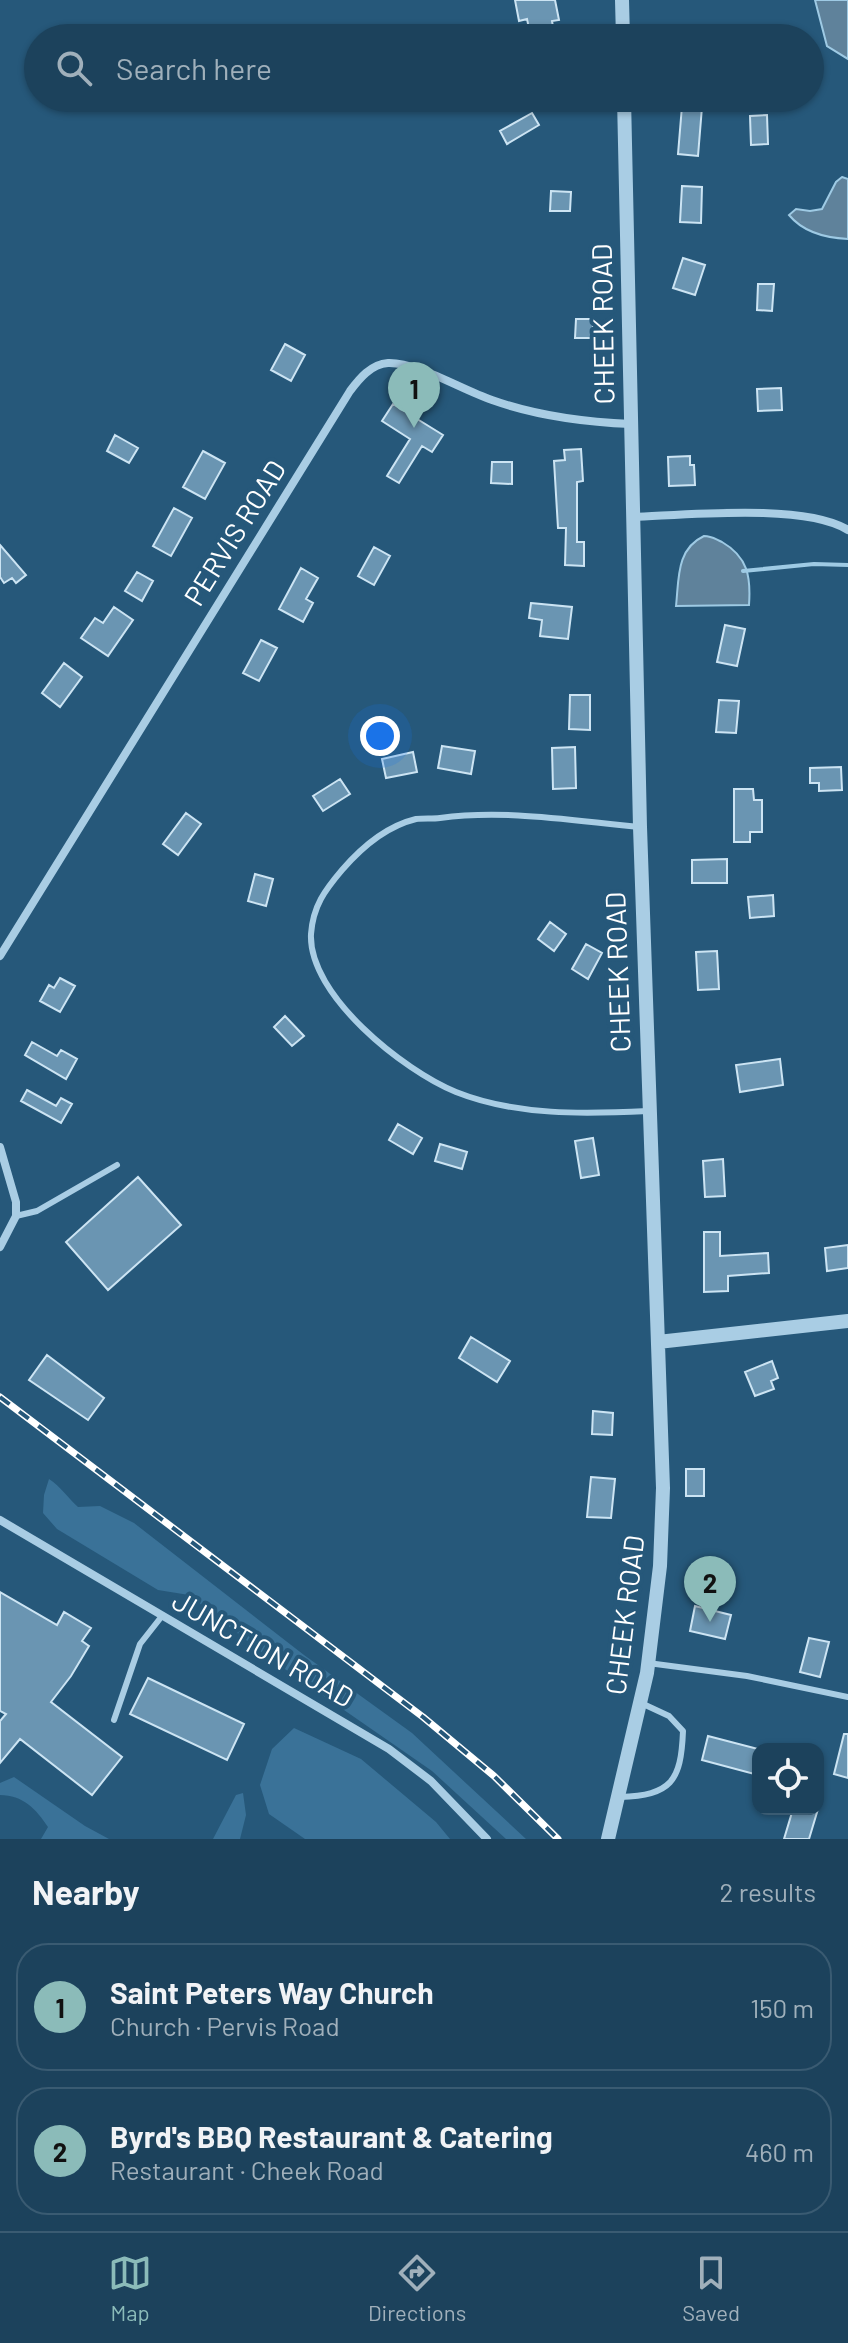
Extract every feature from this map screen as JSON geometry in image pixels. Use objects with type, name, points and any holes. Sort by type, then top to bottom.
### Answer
[{"type":"street","points":[[622,0],[623,24]]},
{"type":"street","name":"CHEEK ROAD","points":[[608,1839],[648,1663],[660,1566],[663,1488],[640,827],[624,112]]},
{"type":"street","name":"PERVIS ROAD","points":[[0,956],[208,616],[350,391],[366,373],[384,363],[394,364],[427,373],[496,401],[545,414],[578,421],[631,424]]},
{"type":"street","points":[[633,517],[774,514],[816,518],[848,530]]},
{"type":"street","points":[[0,1147],[13,1187],[16,1216],[0,1247]]},
{"type":"street","points":[[658,1342],[848,1321]]},
{"type":"street","name":"JUNCTION ROAD","points":[[0,1520],[364,1733],[399,1756],[448,1797],[487,1839]]},
{"type":"lane","points":[[640,827],[467,813],[418,819],[389,831],[354,855],[320,898],[311,934],[323,982],[335,996],[385,1049],[443,1086],[474,1098],[530,1109],[586,1114],[648,1111]]},
{"type":"lane","points":[[16,1216],[37,1211],[117,1165]]},
{"type":"lane","points":[[114,1720],[140,1644],[162,1616]]},
{"type":"lane","points":[[648,1663],[747,1676],[848,1697]]},
{"type":"lane","points":[[619,1798],[650,1796],[668,1785],[682,1760],[683,1731],[669,1716],[641,1703]]},
{"type":"shaded area","points":[[815,0],[848,0],[848,59],[827,46],[824,24],[821,24]]},
{"type":"shaded area","points":[[842,177],[848,179],[848,239],[816,233],[801,226],[789,215],[796,209],[822,209],[836,182]]},
{"type":"shaded area","points":[[704,536],[722,542],[742,561],[748,577],[749,605],[676,606],[684,557],[688,549]]},
{"type":"shaded area","points":[[49,1479],[78,1507],[100,1506],[134,1523],[304,1655],[412,1733],[526,1839],[506,1839],[432,1771],[269,1658],[189,1595],[158,1590],[57,1529],[43,1513]]},
{"type":"shaded area","points":[[294,1728],[361,1759],[436,1822],[450,1839],[305,1839],[269,1814],[260,1785],[272,1749]]},
{"type":"shaded area","points":[[14,1777],[109,1839],[41,1839],[48,1827],[34,1809],[16,1797],[0,1795],[0,1783]]},
{"type":"shaded area","points":[[243,1793],[246,1815],[240,1839],[213,1839],[236,1795]]},
{"type":"building","points":[[515,0],[555,0],[559,20],[552,21],[553,24],[528,24],[527,19],[519,21]]},
{"type":"building","points":[[682,112],[702,112],[698,156],[678,154]]},
{"type":"building","points":[[532,113],[539,125],[507,144],[500,131]]},
{"type":"building","points":[[767,115],[768,144],[751,145],[750,116]]},
{"type":"building","points":[[682,186],[702,187],[701,223],[680,222]]},
{"type":"building","points":[[551,191],[571,192],[570,211],[550,211]]},
{"type":"building","points":[[683,258],[705,265],[695,295],[673,288]]},
{"type":"building","points":[[758,284],[774,284],[772,311],[757,310]]},
{"type":"building","points":[[576,319],[593,319],[593,338],[575,338]]},
{"type":"building","points":[[285,344],[305,355],[291,381],[271,370]]},
{"type":"building","points":[[781,388],[782,410],[758,411],[757,389]]},
{"type":"building","points":[[393,404],[443,435],[432,452],[422,446],[399,483],[387,476],[410,439],[382,421]]},
{"type":"building","points":[[115,435],[138,448],[129,463],[107,451]]},
{"type":"building","points":[[581,449],[583,481],[577,482],[577,542],[584,542],[584,566],[565,565],[566,528],[558,528],[554,461],[565,460],[564,450]]},
{"type":"building","points":[[203,451],[225,463],[205,499],[183,487]]},
{"type":"building","points":[[690,456],[690,465],[694,465],[695,485],[669,486],[668,457]]},
{"type":"building","points":[[492,462],[512,462],[512,484],[491,483]]},
{"type":"building","points":[[174,508],[192,518],[171,556],[153,546]]},
{"type":"building","points":[[0,545],[26,575],[16,583],[12,578],[4,583],[0,577]]},
{"type":"building","points":[[374,547],[390,556],[374,585],[358,576]]},
{"type":"building","points":[[301,568],[318,578],[306,599],[313,603],[303,622],[279,609]]},
{"type":"building","points":[[137,572],[153,581],[142,601],[125,591]]},
{"type":"building","points":[[531,603],[572,607],[568,639],[540,636],[542,620],[529,618]]},
{"type":"building","points":[[114,607],[133,620],[108,656],[81,638],[95,618],[103,623]]},
{"type":"building","points":[[725,625],[745,629],[737,666],[717,662]]},
{"type":"building","points":[[261,640],[277,648],[259,681],[243,673]]},
{"type":"building","points":[[64,663],[82,677],[60,707],[42,693]]},
{"type":"building","points":[[570,695],[590,695],[590,730],[569,729]]},
{"type":"building","points":[[719,700],[739,701],[736,733],[716,732]]},
{"type":"building","points":[[442,746],[475,751],[471,774],[438,768]]},
{"type":"building","points":[[575,747],[576,788],[553,789],[552,748]]},
{"type":"building","points":[[413,752],[417,772],[386,778],[382,759]]},
{"type":"building","points":[[841,767],[842,790],[819,791],[819,783],[810,783],[810,768]]},
{"type":"building","points":[[340,779],[350,794],[323,811],[313,796]]},
{"type":"building","points":[[734,789],[753,789],[754,800],[762,800],[762,832],[750,832],[750,842],[734,842]]},
{"type":"building","points":[[186,813],[201,824],[178,855],[163,844]]},
{"type":"building","points":[[727,859],[727,883],[692,883],[692,860]]},
{"type":"building","points":[[255,874],[273,879],[266,906],[248,901]]},
{"type":"building","points":[[773,895],[774,916],[750,918],[748,897]]},
{"type":"building","points":[[550,922],[566,934],[554,951],[538,939]]},
{"type":"building","points":[[586,944],[602,953],[588,979],[572,969]]},
{"type":"building","points":[[717,951],[719,989],[698,990],[696,952]]},
{"type":"building","points":[[60,978],[75,986],[60,1012],[40,1001],[49,985],[54,988]]},
{"type":"building","points":[[285,1016],[304,1036],[292,1046],[274,1027]]},
{"type":"building","points":[[32,1042],[57,1056],[61,1050],[77,1059],[66,1079],[25,1055]]},
{"type":"building","points":[[780,1059],[783,1085],[740,1092],[736,1065]]},
{"type":"building","points":[[27,1090],[56,1106],[61,1098],[72,1104],[61,1123],[21,1101]]},
{"type":"building","points":[[398,1124],[422,1138],[413,1154],[389,1140]]},
{"type":"building","points":[[593,1138],[599,1175],[581,1178],[575,1141]]},
{"type":"building","points":[[440,1144],[467,1152],[462,1169],[435,1161]]},
{"type":"building","points":[[723,1159],[725,1196],[705,1197],[703,1161]]},
{"type":"building","points":[[138,1177],[181,1225],[108,1290],[66,1242]]},
{"type":"building","points":[[704,1232],[720,1232],[720,1256],[768,1253],[769,1273],[728,1276],[728,1291],[704,1292]]},
{"type":"building","points":[[848,1245],[848,1268],[827,1271],[825,1248]]},
{"type":"building","points":[[471,1337],[510,1361],[497,1382],[459,1358]]},
{"type":"building","points":[[47,1355],[104,1398],[88,1420],[29,1380]]},
{"type":"building","points":[[772,1361],[778,1378],[771,1381],[774,1389],[755,1396],[745,1372]]},
{"type":"building","points":[[593,1411],[613,1413],[612,1435],[592,1434]]},
{"type":"building","points":[[686,1469],[704,1469],[704,1496],[686,1496]]},
{"type":"building","points":[[591,1477],[615,1479],[611,1518],[587,1517]]},
{"type":"building","points":[[0,1592],[57,1625],[64,1612],[91,1628],[82,1641],[89,1646],[51,1702],[122,1757],[92,1795],[20,1739],[0,1763],[0,1721],[6,1714],[0,1711]]},
{"type":"building","points":[[695,1606],[731,1615],[725,1639],[690,1631]]},
{"type":"building","points":[[809,1638],[829,1642],[820,1677],[800,1672]]},
{"type":"building","points":[[148,1678],[244,1724],[227,1760],[130,1714]]},
{"type":"building","points":[[844,1734],[848,1734],[848,1778],[834,1774]]},
{"type":"building","points":[[708,1736],[752,1747],[752,1773],[702,1760]]},
{"type":"building","points":[[791,1815],[816,1815],[809,1839],[784,1839]]},
{"type":"waterway","points":[[743,571],[814,564],[848,565]]},
{"type":"railway","points":[[0,1397],[423,1717],[494,1776],[558,1839]]},
{"type":"place","name":"Saint Peters Way Church","points":[[414,428]]},
{"type":"place","name":"Byrd's BBQ Restaurant & Catering","points":[[710,1622]]}]
